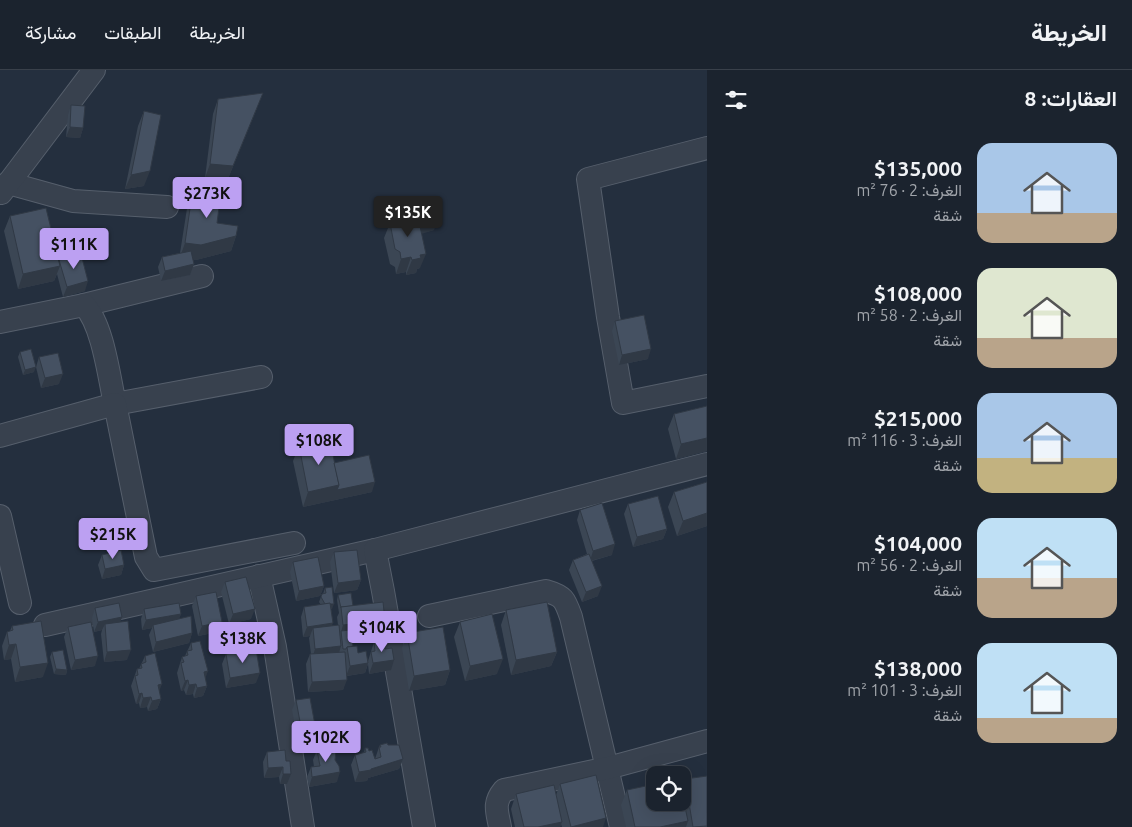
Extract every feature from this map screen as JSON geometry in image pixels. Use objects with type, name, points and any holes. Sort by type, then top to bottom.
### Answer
[{"type":"street","points":[[94,70],[4,189],[73,201],[167,207]]},
{"type":"street","points":[[707,148],[588,179],[608,317],[623,403],[707,386]]},
{"type":"street","points":[[0,322],[84,305],[202,276]]},
{"type":"street","points":[[84,305],[91,312],[98,330],[146,557],[154,570],[294,543]]},
{"type":"street","points":[[0,436],[115,404],[261,377]]},
{"type":"street","points":[[45,624],[375,550],[707,464]]},
{"type":"street","points":[[0,516],[20,603]]},
{"type":"street","points":[[375,550],[424,827]]},
{"type":"street","points":[[259,576],[275,647],[303,827]]},
{"type":"street","points":[[429,616],[546,591],[566,600],[621,827]]},
{"type":"street","points":[[500,827],[497,799],[504,790],[608,768],[707,741]]},
{"type":"building","points":[[263,93],[233,166],[210,164],[218,99]]},
{"type":"building","points":[[71,105],[85,106],[83,128],[70,127]]},
{"type":"building","points":[[144,111],[161,115],[150,171],[131,175]]},
{"type":"building","points":[[193,188],[221,192],[217,223],[238,226],[236,236],[201,245],[185,243]]},
{"type":"building","points":[[433,204],[438,220],[422,224],[417,208]]},
{"type":"building","points":[[46,208],[60,266],[23,274],[10,216]]},
{"type":"building","points":[[418,217],[426,254],[420,255],[421,258],[412,260],[411,257],[401,259],[400,252],[395,249],[390,223]]},
{"type":"building","points":[[191,251],[194,264],[165,271],[162,257]]},
{"type":"building","points":[[81,254],[88,281],[67,287],[59,260]]},
{"type":"building","points":[[644,315],[651,349],[622,355],[615,321]]},
{"type":"building","points":[[31,349],[36,367],[25,370],[20,352]]},
{"type":"building","points":[[58,353],[63,374],[45,378],[39,357]]},
{"type":"building","points":[[707,406],[707,438],[681,444],[674,414]]},
{"type":"building","points":[[330,440],[339,485],[308,492],[299,446]]},
{"type":"building","points":[[369,455],[375,482],[337,490],[339,485],[334,463]]},
{"type":"building","points":[[707,482],[707,513],[683,521],[674,492]]},
{"type":"building","points":[[658,496],[667,529],[637,537],[628,504]]},
{"type":"building","points":[[602,503],[615,544],[593,551],[580,510]]},
{"type":"building","points":[[121,550],[124,565],[105,569],[102,555]]},
{"type":"building","points":[[357,550],[361,580],[338,583],[334,552]]},
{"type":"building","points":[[589,554],[602,586],[586,592],[573,560]]},
{"type":"building","points":[[318,557],[324,586],[299,591],[293,562]]},
{"type":"building","points":[[246,577],[255,609],[233,614],[225,582]]},
{"type":"building","points":[[332,587],[334,604],[325,604],[321,597],[322,594],[326,593],[325,588]]},
{"type":"building","points":[[216,592],[222,622],[202,626],[196,596]]},
{"type":"building","points":[[351,593],[353,606],[341,608],[338,595]]},
{"type":"building","points":[[383,602],[385,620],[343,625],[341,607]]},
{"type":"building","points":[[547,602],[557,652],[516,660],[506,610]]},
{"type":"building","points":[[119,603],[122,617],[98,622],[95,608]]},
{"type":"building","points":[[179,603],[181,614],[146,620],[144,609]]},
{"type":"building","points":[[330,603],[333,623],[307,627],[304,607]]},
{"type":"building","points":[[492,614],[503,659],[470,666],[460,622]]},
{"type":"building","points":[[191,616],[192,633],[156,642],[153,625]]},
{"type":"building","points":[[41,621],[48,663],[20,667],[16,644],[9,645],[7,632],[13,630],[12,626]]},
{"type":"building","points":[[128,621],[131,650],[107,652],[105,624]]},
{"type":"building","points":[[91,622],[98,656],[75,660],[68,627]]},
{"type":"building","points":[[339,625],[341,646],[315,649],[313,628]]},
{"type":"building","points":[[443,627],[450,670],[414,676],[407,633]]},
{"type":"building","points":[[350,630],[353,646],[343,649],[341,631]]},
{"type":"building","points":[[200,641],[208,671],[204,672],[207,686],[197,688],[196,684],[189,685],[188,680],[185,681],[181,663],[184,662],[182,657],[188,655],[187,651],[192,650],[191,643]]},
{"type":"building","points":[[384,641],[385,649],[392,648],[394,660],[373,663],[371,652],[375,651],[374,642]]},
{"type":"building","points":[[357,646],[358,653],[366,651],[368,663],[350,666],[347,647]]},
{"type":"building","points":[[256,649],[260,673],[230,678],[226,654]]},
{"type":"building","points":[[63,650],[67,670],[56,669],[52,652]]},
{"type":"building","points":[[345,652],[347,680],[312,682],[310,654]]},
{"type":"building","points":[[155,653],[162,684],[158,685],[161,699],[152,701],[151,697],[143,698],[142,693],[139,694],[135,676],[138,675],[137,669],[142,668],[141,664],[146,662],[145,656]]},
{"type":"building","points":[[310,698],[317,736],[303,738],[296,700]]},
{"type":"building","points":[[387,743],[388,745],[399,745],[403,759],[359,772],[355,755],[366,752],[365,748],[368,748],[369,751],[372,750],[375,759],[381,757],[379,747]]},
{"type":"building","points":[[333,747],[336,750],[335,760],[340,772],[312,777],[311,767],[320,766],[317,750]]},
{"type":"building","points":[[285,750],[286,761],[290,761],[291,774],[283,774],[283,767],[268,768],[267,752]]},
{"type":"building","points":[[596,775],[606,818],[571,827],[560,784]]},
{"type":"building","points":[[707,776],[707,826],[693,827],[690,811],[691,778]]},
{"type":"building","points":[[554,785],[562,822],[538,827],[524,827],[516,794]]},
{"type":"building","points":[[646,786],[646,811],[686,811],[688,821],[660,827],[635,827],[627,790]]}]
